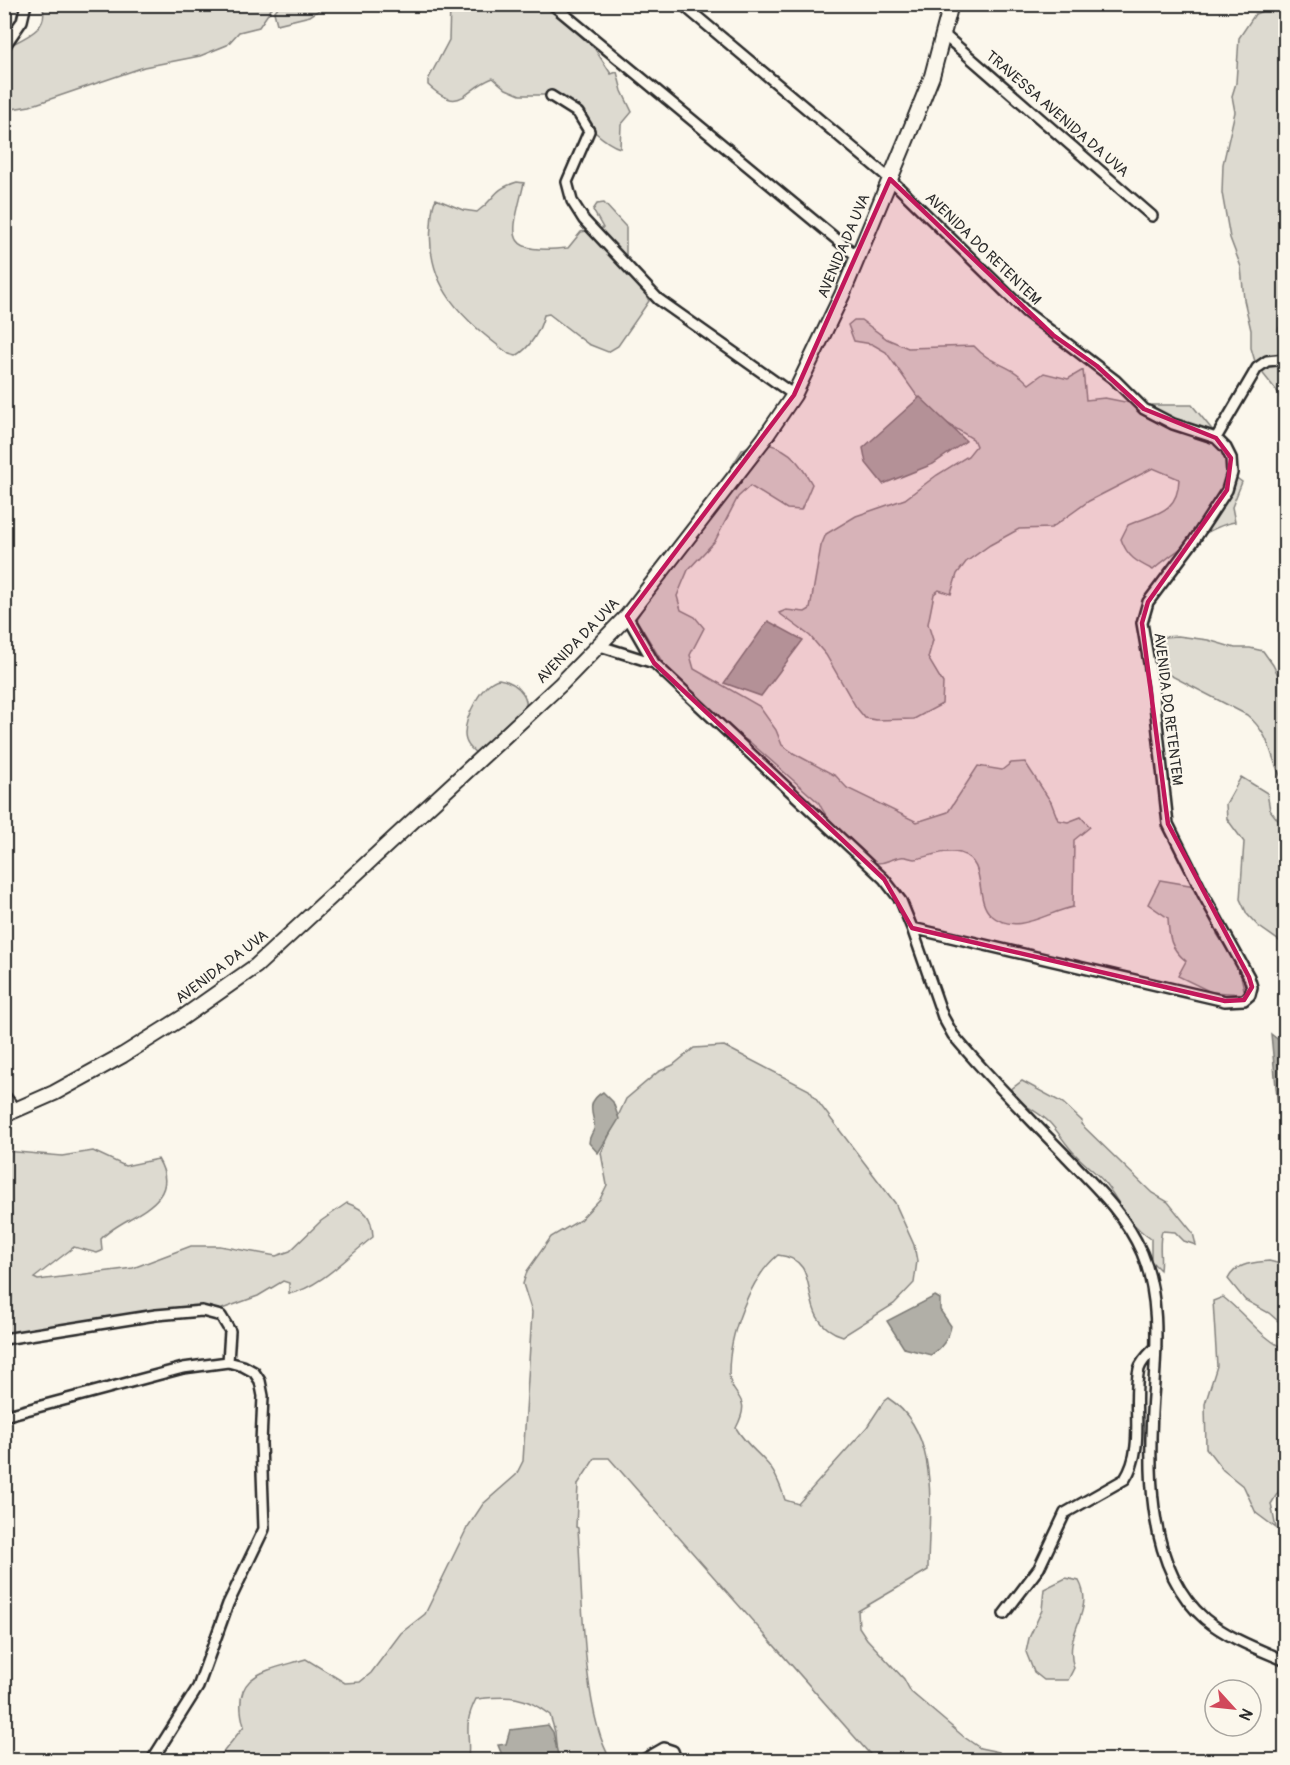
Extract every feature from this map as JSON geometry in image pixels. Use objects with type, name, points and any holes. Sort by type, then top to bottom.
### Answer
[{"type":"main road","name":"AVENIDA DA UVA","points":[[10,1112],[54,1093],[123,1055],[182,1018],[256,966],[600,646],[627,616],[764,439],[794,395],[858,257],[932,76],[951,4]]},
{"type":"street","points":[[4,47],[22,21],[26,4]]},
{"type":"street","points":[[552,4],[858,257]]},
{"type":"street","name":"AVENIDA DO RETENTEM","points":[[682,4],[890,179],[1026,312],[1053,335],[1098,366],[1144,409],[1165,421],[1216,438],[1226,448],[1231,458],[1232,473],[1227,490],[1193,542],[1148,602],[1142,623],[1153,686],[1160,769],[1168,824],[1203,894],[1242,962],[1252,987],[1250,995],[1244,1000],[1225,1000],[912,928]]},
{"type":"street","name":"TRAVESSA AVENIDA DA UVA","points":[[943,34],[1152,216]]},
{"type":"street","points":[[551,96],[578,113],[589,131],[567,182],[572,201],[584,220],[658,299],[794,395]]},
{"type":"street","points":[[1216,438],[1257,368],[1267,361],[1286,359]]},
{"type":"street","points":[[627,616],[654,663],[870,864],[901,901],[943,1017],[953,1035],[1101,1192],[1132,1233],[1150,1282],[1156,1347],[1149,1470],[1158,1529],[1167,1559],[1180,1586],[1205,1618],[1222,1631],[1286,1661]]},
{"type":"street","points":[[600,646],[654,663]]},
{"type":"street","points":[[4,1095],[10,1112]]},
{"type":"street","points":[[4,1339],[156,1315],[202,1311],[221,1316],[230,1331],[228,1362]]},
{"type":"street","points":[[1004,1614],[1039,1568],[1065,1513],[1115,1485],[1129,1472],[1136,1449],[1139,1368],[1156,1347]]},
{"type":"street","points":[[4,1416],[183,1368],[228,1362],[254,1372],[262,1389],[264,1529],[228,1604],[198,1687],[152,1761]]},
{"type":"street","points":[[643,1761],[664,1748],[673,1751],[676,1761]]},
{"type":"highlighted area","points":[[890,179],[1053,335],[1097,366],[1144,409],[1216,438],[1231,458],[1227,490],[1148,602],[1142,623],[1168,824],[1249,977],[1252,987],[1244,1000],[1225,1001],[912,928],[884,879],[654,663],[627,616],[794,395]]},
{"type":"shaded area","points":[[42,5],[274,5],[259,27],[239,32],[227,45],[200,56],[144,67],[30,106],[5,110],[5,48],[27,37],[39,27],[44,14]]},
{"type":"shaded area","points":[[280,5],[327,5],[310,16],[277,24],[274,12]]},
{"type":"shaded area","points":[[450,5],[546,5],[595,49],[611,74],[617,72],[622,91],[632,112],[621,125],[620,148],[604,140],[559,95],[520,95],[506,89],[493,78],[462,97],[448,99],[428,85],[428,80],[449,40]]},
{"type":"shaded area","points":[[1285,7],[1286,315],[1278,330],[1285,338],[1284,400],[1256,365],[1251,348],[1251,330],[1244,300],[1241,267],[1230,238],[1222,193],[1223,164],[1235,112],[1232,96],[1236,83],[1239,38],[1255,14],[1270,8]]},
{"type":"shaded area","points":[[517,182],[524,183],[515,228],[516,238],[521,244],[531,248],[568,248],[581,232],[603,228],[593,210],[597,204],[604,203],[626,227],[626,257],[649,301],[618,346],[608,352],[588,344],[549,314],[544,315],[537,333],[526,348],[516,356],[509,354],[463,315],[441,284],[434,267],[431,248],[432,212],[436,199],[463,210],[477,212],[498,191]]},
{"type":"shaded area","points":[[854,320],[861,320],[887,339],[908,348],[974,346],[1029,384],[1044,373],[1068,379],[1083,370],[1086,400],[1105,398],[1140,405],[1192,405],[1214,432],[1231,474],[1242,482],[1232,507],[1235,522],[1204,534],[1153,570],[1137,561],[1126,550],[1121,539],[1128,525],[1163,511],[1170,506],[1178,491],[1179,479],[1153,468],[1089,501],[1051,528],[1019,529],[966,562],[957,574],[951,594],[939,590],[934,594],[928,624],[933,640],[928,658],[943,683],[942,704],[914,719],[865,718],[856,707],[826,655],[810,636],[779,613],[786,610],[805,612],[810,609],[821,546],[826,534],[856,516],[905,499],[968,456],[976,446],[973,439],[945,422],[917,396],[886,352],[872,344],[854,341],[848,325]]},
{"type":"shaded area","points":[[920,397],[966,441],[933,464],[883,484],[866,463],[863,448]]},
{"type":"shaded area","points":[[755,442],[775,446],[790,454],[812,484],[801,510],[787,509],[750,486],[738,497],[715,541],[688,570],[677,596],[681,610],[695,617],[704,628],[690,655],[694,669],[759,706],[776,730],[782,745],[795,754],[836,776],[847,788],[917,822],[948,812],[978,766],[1002,770],[1011,763],[1025,762],[1051,802],[1058,820],[1068,822],[1081,817],[1090,827],[1074,840],[1073,907],[1032,921],[1011,924],[991,915],[983,900],[975,864],[960,853],[943,853],[915,859],[901,857],[875,863],[830,820],[819,803],[751,743],[727,728],[675,683],[636,619],[742,450]]},
{"type":"shaded area","points":[[768,621],[803,640],[761,696],[724,683]]},
{"type":"shaded area","points":[[1178,636],[1208,640],[1235,648],[1263,651],[1285,689],[1285,785],[1262,731],[1247,715],[1162,671],[1153,661],[1155,647],[1163,637]]},
{"type":"shaded area","points":[[499,679],[512,684],[522,692],[526,704],[524,711],[511,727],[477,754],[466,740],[468,719],[481,693],[487,686]]},
{"type":"shaded area","points":[[1241,777],[1267,793],[1270,810],[1285,829],[1285,945],[1258,926],[1247,914],[1240,899],[1244,842],[1227,819],[1226,804]]},
{"type":"shaded area","points":[[1160,880],[1195,886],[1217,921],[1217,934],[1239,967],[1245,994],[1211,992],[1178,976],[1186,961],[1171,942],[1168,918],[1148,904]]},
{"type":"shaded area","points":[[1271,1034],[1285,1045],[1285,1149],[1280,1129]]},
{"type":"shaded area","points":[[724,1046],[809,1090],[895,1203],[914,1245],[917,1261],[914,1283],[894,1304],[843,1336],[827,1328],[818,1317],[802,1268],[793,1259],[778,1255],[758,1278],[737,1325],[729,1373],[730,1382],[740,1398],[743,1409],[736,1428],[772,1469],[785,1500],[798,1504],[867,1427],[884,1401],[888,1398],[906,1413],[925,1453],[929,1476],[928,1570],[858,1611],[859,1627],[867,1639],[904,1679],[911,1692],[964,1737],[980,1748],[999,1752],[1003,1760],[875,1760],[609,1458],[595,1458],[578,1484],[576,1527],[578,1528],[589,1682],[601,1739],[611,1760],[557,1760],[555,1732],[550,1715],[532,1703],[515,1698],[498,1697],[476,1699],[468,1723],[468,1760],[217,1760],[244,1726],[241,1708],[242,1695],[246,1685],[254,1677],[265,1671],[306,1659],[345,1683],[360,1682],[371,1673],[401,1633],[425,1614],[467,1528],[483,1504],[516,1475],[523,1461],[532,1312],[523,1284],[527,1271],[551,1237],[580,1220],[600,1199],[607,1185],[601,1153],[626,1099],[658,1072],[673,1065],[694,1048]]},
{"type":"shaded area","points":[[1022,1081],[1063,1103],[1082,1121],[1081,1124],[1152,1193],[1168,1202],[1193,1233],[1196,1245],[1184,1241],[1175,1232],[1162,1231],[1160,1270],[1151,1261],[1151,1239],[1135,1226],[1105,1183],[1071,1150],[1049,1122],[1023,1103],[1010,1090]]},
{"type":"shaded area","points":[[603,1092],[613,1102],[619,1119],[598,1153],[589,1143],[594,1129],[592,1106],[593,1101]]},
{"type":"shaded area","points":[[5,1151],[62,1156],[93,1151],[125,1166],[158,1159],[164,1175],[164,1188],[158,1199],[101,1239],[102,1251],[97,1253],[74,1247],[34,1278],[38,1280],[133,1268],[191,1246],[220,1246],[276,1256],[290,1251],[321,1221],[347,1203],[359,1208],[367,1215],[373,1237],[323,1278],[289,1294],[289,1283],[283,1281],[258,1296],[222,1309],[130,1314],[68,1333],[5,1345]]},
{"type":"shaded area","points":[[1269,1261],[1285,1265],[1285,1327],[1269,1313],[1245,1300],[1228,1279],[1240,1267]]},
{"type":"shaded area","points":[[935,1296],[940,1299],[940,1310],[951,1326],[946,1339],[931,1355],[904,1348],[887,1321]]},
{"type":"shaded area","points":[[1223,1297],[1260,1332],[1285,1349],[1285,1481],[1271,1504],[1276,1528],[1256,1513],[1244,1487],[1223,1470],[1206,1448],[1205,1404],[1217,1366],[1213,1301]]},
{"type":"shaded area","points":[[1066,1578],[1079,1581],[1084,1603],[1072,1644],[1071,1655],[1074,1668],[1068,1680],[1044,1680],[1034,1672],[1026,1652],[1029,1638],[1042,1610],[1044,1589]]},
{"type":"shaded area","points":[[548,1725],[553,1732],[559,1760],[504,1760],[498,1745],[506,1744],[510,1730]]}]
